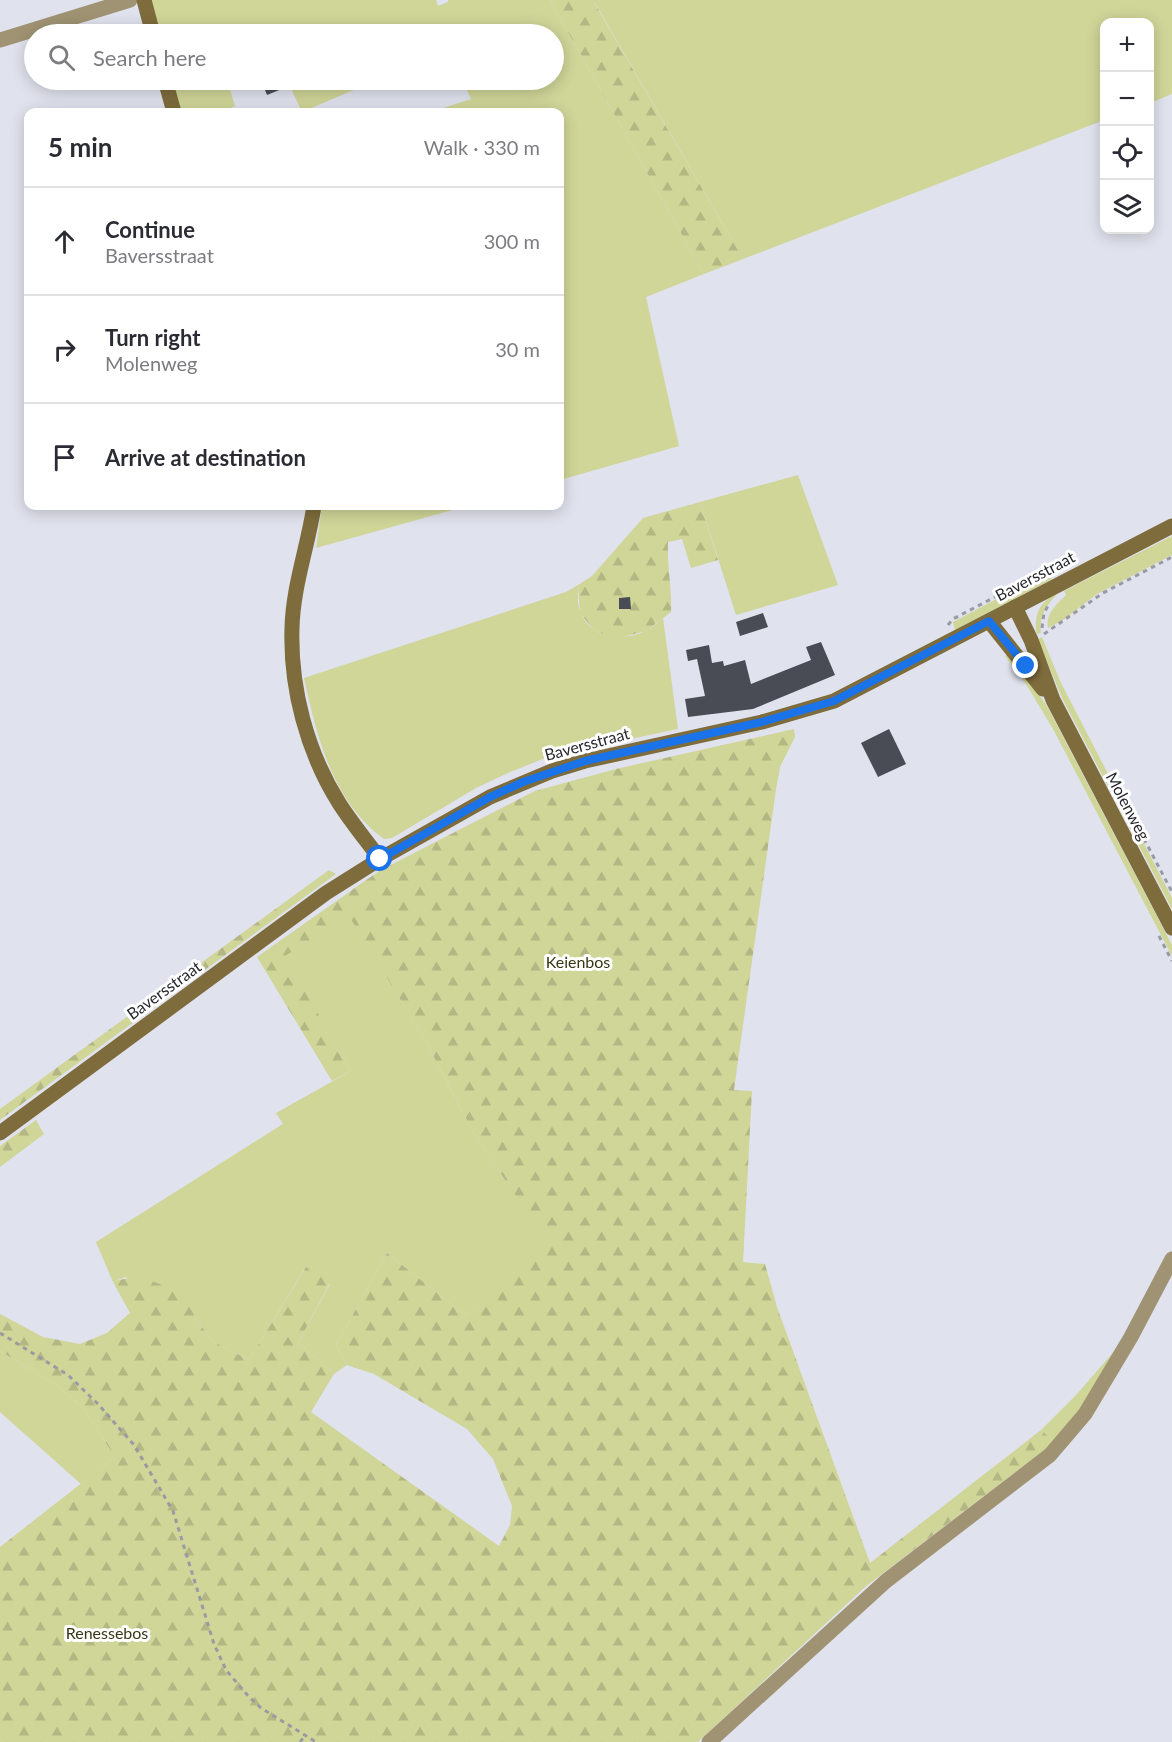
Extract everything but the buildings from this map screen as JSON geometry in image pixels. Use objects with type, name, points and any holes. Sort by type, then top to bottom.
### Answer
[{"type":"main road","points":[[144,0],[150,24]]},
{"type":"main road","points":[[168,90],[173,108]]},
{"type":"main road","points":[[313,510],[296,591],[292,627],[296,688],[315,758],[339,803],[380,859]]},
{"type":"main road","name":"Baversstraat","points":[[0,1133],[326,893],[380,859],[490,797],[523,782],[585,761],[762,722],[834,701],[1172,526]]},
{"type":"main road","name":"Molenweg","points":[[1016,607],[1053,700],[1172,928]]},
{"type":"main road","name":"Molenweg","points":[[989,621],[1053,700]]},
{"type":"street","points":[[52,24],[130,0]]},
{"type":"street","points":[[0,40],[24,33]]},
{"type":"street","points":[[709,1742],[886,1581],[1050,1455],[1085,1414],[1131,1337],[1172,1259]]},
{"type":"path","points":[[1048,606],[1042,623],[1043,635],[1103,593],[1172,557]]},
{"type":"path","points":[[950,622],[1039,574],[1050,571]]},
{"type":"path","points":[[1119,791],[1172,892]]},
{"type":"path","points":[[1154,928],[1172,961]]},
{"type":"path","points":[[0,1333],[68,1375],[98,1404],[134,1445],[173,1511],[214,1644],[226,1670],[261,1708],[316,1742]]},
{"type":"path","points":[[300,1742],[305,1736]]},
{"type":"green space","points":[[151,0],[436,0],[438,6],[448,0],[550,0],[563,24],[157,24]]},
{"type":"green space","points":[[550,0],[600,0],[595,4],[743,259],[704,274]]},
{"type":"green space","points":[[600,0],[1172,0],[1172,94],[1154,101],[1154,18],[1100,18],[1100,122],[743,259],[595,3]]},
{"type":"green space","points":[[564,25],[704,274],[646,297],[679,446],[564,479],[564,108],[443,108],[471,99],[467,90],[564,90]]},
{"type":"green space","points":[[175,90],[230,90],[235,106],[230,108],[180,108]]},
{"type":"green space","points":[[292,90],[354,90],[311,108],[300,108]]},
{"type":"green space","points":[[798,475],[838,585],[736,615],[700,502]]},
{"type":"green space","points":[[700,502],[718,560],[691,568],[682,539],[668,542],[671,612],[646,631],[619,638],[593,629],[580,613],[578,585],[592,576],[643,518]]},
{"type":"green space","points":[[321,510],[453,510],[316,548]]},
{"type":"green space","points":[[1172,536],[1172,555],[1097,594],[1063,620],[1048,628],[1048,618],[1066,595],[1064,591]]},
{"type":"green space","points":[[1044,574],[1049,574],[1052,579],[955,630],[953,622]]},
{"type":"green space","points":[[578,585],[578,603],[581,613],[586,622],[601,633],[620,637],[639,634],[663,618],[678,729],[550,756],[476,788],[392,838],[384,839],[366,824],[339,787],[321,745],[304,678],[566,592]]},
{"type":"green space","points":[[1058,593],[1045,611],[1041,621],[1041,633],[1037,634],[1036,621],[1039,609],[1042,604]]},
{"type":"green space","points":[[1042,637],[1060,681],[1172,898],[1172,909],[1062,698],[1038,639]]},
{"type":"green space","points":[[1009,653],[1047,706],[1172,945],[1172,956],[1053,729],[1026,684],[1005,656]]},
{"type":"green space","name":"Keienbos","points":[[794,729],[795,737],[780,767],[776,789],[734,1090],[752,1091],[743,1262],[765,1264],[777,1307],[870,1563],[1041,1430],[1055,1442],[865,1587],[698,1742],[0,1742],[0,1547],[115,1457],[84,1409],[58,1386],[0,1351],[0,1314],[43,1337],[80,1344],[107,1333],[130,1313],[113,1282],[135,1278],[146,1280],[167,1287],[197,1303],[194,1316],[212,1341],[249,1360],[306,1267],[330,1283],[298,1343],[334,1374],[311,1412],[499,1546],[510,1525],[512,1506],[493,1459],[467,1429],[374,1374],[347,1365],[336,1345],[387,1253],[465,1315],[546,1241],[473,1132],[424,1038],[349,916],[285,956],[351,1071],[332,1081],[257,957],[379,871],[535,791],[616,769]]},
{"type":"green space","points":[[329,870],[336,874],[0,1120],[0,1109]]},
{"type":"green space","points":[[349,915],[424,1038],[473,1132],[547,1242],[465,1315],[387,1253],[336,1345],[347,1365],[334,1374],[298,1343],[330,1284],[305,1268],[249,1360],[212,1341],[194,1316],[125,1277],[113,1282],[96,1242],[283,1124],[276,1113],[351,1071],[284,956]]},
{"type":"green space","points":[[36,1120],[44,1134],[0,1167],[0,1146]]},
{"type":"green space","points":[[1123,1341],[1097,1387],[1055,1442],[1041,1430],[1077,1394]]},
{"type":"green space","points":[[0,1351],[58,1386],[84,1409],[115,1457],[81,1484],[0,1412]]},
{"type":"route","points":[[380,859],[490,797],[523,782],[585,761],[762,722],[834,701],[989,621],[1026,666]]},
{"type":"park label","name":"Renessebos","points":[[107,1633]]}]
